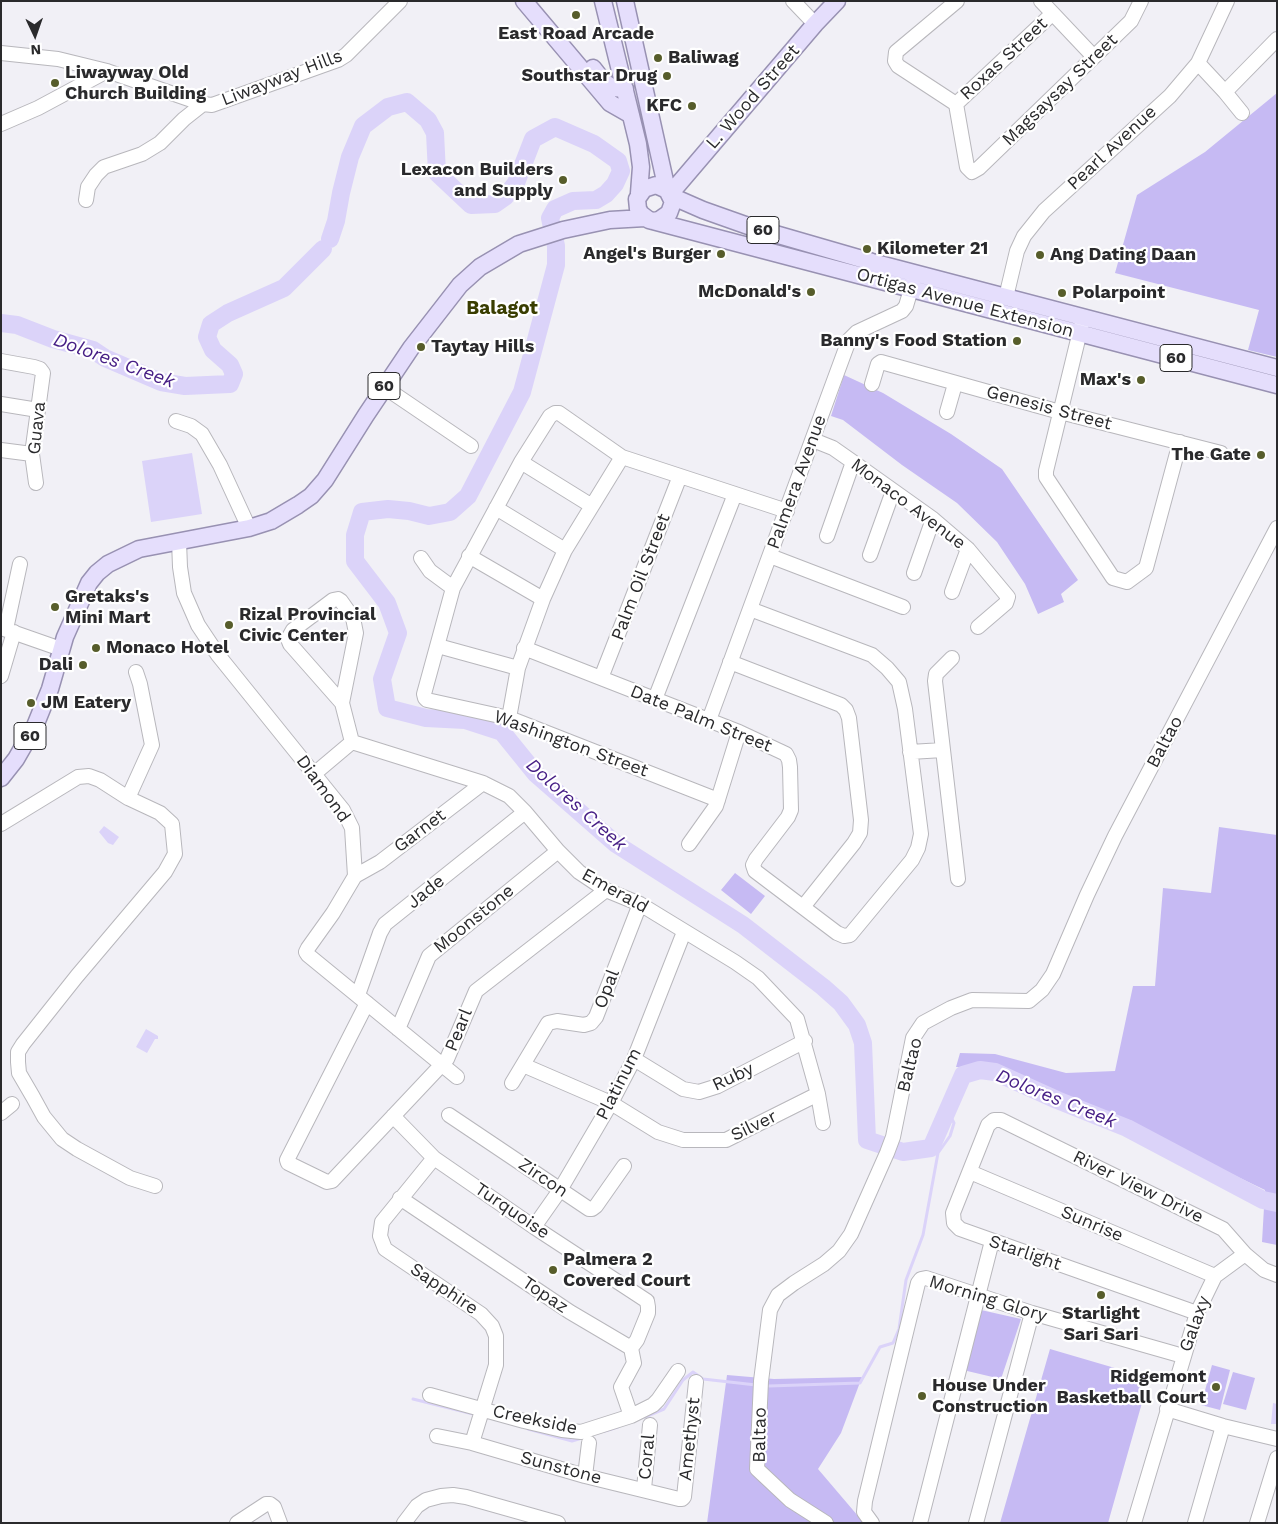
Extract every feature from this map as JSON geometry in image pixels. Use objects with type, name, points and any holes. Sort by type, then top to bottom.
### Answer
[{"type":"main road","points":[[524,1],[610,104],[631,115]]},
{"type":"main road","points":[[538,1],[604,82],[613,88],[625,89]]},
{"type":"main road","points":[[603,1],[631,115],[641,167],[638,210],[649,219],[659,220],[669,214],[673,202],[661,160],[624,1]]},
{"type":"main road","name":"L. Wood Street","points":[[670,193],[815,24],[837,1]]},
{"type":"main road","points":[[641,167],[646,172],[654,172],[658,169],[661,160]]},
{"type":"main road","points":[[661,160],[686,168],[691,168],[695,164]]},
{"type":"main road","name":"60","points":[[610,220],[650,186],[656,185],[670,193]]},
{"type":"main road","name":"Ortigas Avenue Extension","points":[[670,193],[694,207],[913,281],[1006,297],[1082,325],[1277,385]]},
{"type":"main road","name":"Ortigas Avenue Extension","points":[[649,219],[913,281],[1082,325],[1277,368]]},
{"type":"main road","name":"60","points":[[1,778],[16,759],[35,726],[50,690],[61,649],[81,600],[97,573],[108,564],[139,549],[249,528],[271,521],[311,496],[325,480],[410,348],[460,285],[496,256],[519,244],[563,230],[610,220],[649,219]]},
{"type":"street","name":"Liwayway Hills","points":[[1,53],[58,59],[106,72],[203,104],[212,105],[338,60],[346,55],[400,1]]},
{"type":"street","points":[[793,1],[815,24]]},
{"type":"street","points":[[956,1],[896,52],[895,61],[898,66],[956,104]]},
{"type":"street","points":[[1041,1],[1094,57]]},
{"type":"street","name":"Magsaysay Street","points":[[956,104],[967,167],[972,172],[976,171],[1130,22],[1141,1]]},
{"type":"street","name":"Pearl Avenue","points":[[1006,297],[1016,251],[1024,236],[1040,215],[1170,96],[1198,63],[1227,1]]},
{"type":"street","name":"Roxas Street","points":[[956,104],[1052,14]]},
{"type":"street","points":[[1225,92],[1277,39]]},
{"type":"street","points":[[1198,63],[1242,113]]},
{"type":"street","points":[[1,124],[38,108],[106,72]]},
{"type":"street","name":"Liwayway Hills","points":[[86,200],[88,187],[96,174],[104,167],[142,154],[160,143],[184,119],[203,104]]},
{"type":"street","name":"Palmera Avenue","points":[[709,720],[849,340],[858,332],[902,311],[906,306],[913,281]]},
{"type":"street","points":[[1082,325],[1046,477],[1113,578],[1125,582],[1146,568],[1180,442]]},
{"type":"street","name":"Guava","points":[[1,361],[34,367],[40,369],[43,373],[32,454],[36,483]]},
{"type":"street","name":"Genesis Street","points":[[872,384],[878,364],[881,362],[955,384],[1221,453]]},
{"type":"street","points":[[947,412],[955,384]]},
{"type":"street","points":[[384,387],[471,446]]},
{"type":"street","points":[[1,404],[38,410]]},
{"type":"street","points":[[518,668],[438,646],[453,588],[521,462],[550,416],[555,413],[559,413],[622,457],[787,511]]},
{"type":"street","points":[[176,421],[191,426],[202,434],[220,465],[249,528]]},
{"type":"street","name":"Monaco Avenue","points":[[813,440],[833,448],[853,462],[933,519],[968,549],[1008,597],[1006,603],[978,627]]},
{"type":"street","points":[[1,450],[32,454]]},
{"type":"street","points":[[509,718],[518,668],[543,599],[565,550],[622,457]]},
{"type":"street","points":[[521,462],[592,506]]},
{"type":"street","points":[[827,536],[853,462]]},
{"type":"street","name":"Palm Oil Street","points":[[602,678],[680,476]]},
{"type":"street","points":[[870,555],[893,491]]},
{"type":"street","points":[[655,699],[734,494]]},
{"type":"street","points":[[496,508],[565,550]]},
{"type":"street","points":[[914,573],[933,519]]},
{"type":"street","name":"Baltao","points":[[826,1523],[790,1500],[757,1469],[761,1381],[770,1310],[778,1295],[824,1264],[839,1251],[851,1234],[893,1137],[913,1038],[923,1023],[951,1008],[972,1000],[1029,1001],[1042,990],[1053,974],[1115,836],[1277,528]]},
{"type":"street","name":"Diamond","points":[[179,541],[184,593],[198,626],[218,655],[343,810],[352,828],[355,876]]},
{"type":"street","points":[[952,592],[968,549]]},
{"type":"street","points":[[470,556],[543,599]]},
{"type":"street","points":[[770,556],[904,607]]},
{"type":"street","points":[[421,558],[430,571],[453,588]]},
{"type":"street","points":[[1,676],[7,630],[20,564]]},
{"type":"street","points":[[314,774],[352,742],[342,703],[356,633],[352,618],[338,599],[292,630],[288,639],[342,703]]},
{"type":"street","points":[[750,609],[872,655],[887,668],[898,682],[906,709],[910,752],[943,750]]},
{"type":"street","points":[[7,630],[61,649]]},
{"type":"street","name":"Washington Street","points":[[438,646],[424,694],[427,700],[509,718],[718,800]]},
{"type":"street","name":"Date Palm Street","points":[[524,648],[739,732],[786,754],[789,760],[791,810],[753,866],[755,871],[837,933],[844,936],[850,935],[912,860],[918,848],[921,834],[910,752]]},
{"type":"street","points":[[952,658],[936,674],[934,681],[958,879]]},
{"type":"street","points":[[730,662],[841,705],[846,710],[849,718],[861,820],[860,833],[803,907]]},
{"type":"street","points":[[128,798],[152,745],[136,672]]},
{"type":"street","points":[[689,844],[703,826],[718,800],[739,732]]},
{"type":"street","name":"Emerald","points":[[352,742],[483,783],[509,796],[579,872],[606,890],[640,904],[758,978],[797,1019],[818,1094],[823,1123]]},
{"type":"street","points":[[1,824],[78,777],[89,776],[100,780],[128,798],[160,813],[172,824],[175,854],[165,872],[76,976],[18,1052],[20,1073],[48,1123],[62,1139],[130,1178],[154,1186]]},
{"type":"street","name":"Garnet","points":[[355,876],[380,862],[483,783]]},
{"type":"street","name":"Jade","points":[[323,1181],[288,1163],[287,1160],[362,999],[380,933],[386,924],[525,812]]},
{"type":"street","name":"Moonstone","points":[[398,1029],[429,956],[558,851]]},
{"type":"street","points":[[355,876],[334,913],[306,952],[457,1077]]},
{"type":"street","name":"Pearl","points":[[323,1181],[332,1180],[442,1065],[452,1048],[476,991],[606,890]]},
{"type":"street","name":"Opal","points":[[512,1083],[546,1026],[551,1022],[557,1021],[584,1025],[591,1023],[596,1017],[640,904]]},
{"type":"street","name":"Platinum","points":[[534,1227],[560,1190],[611,1103],[634,1059],[684,932]]},
{"type":"street","name":"Ruby","points":[[634,1059],[683,1089],[699,1092],[718,1086],[804,1041]]},
{"type":"street","name":"Silver","points":[[523,1065],[611,1103],[658,1132],[683,1140],[726,1140],[818,1094]]},
{"type":"street","points":[[1,1113],[12,1104]]},
{"type":"street","name":"Zircon","points":[[449,1115],[589,1209],[596,1206],[624,1166]]},
{"type":"street","name":"Turquoise","points":[[393,1116],[434,1158],[646,1301],[648,1313],[637,1340],[631,1348]]},
{"type":"street","name":"River View Drive","points":[[988,1125],[994,1120],[1001,1120],[1222,1229],[1245,1254],[1264,1270],[1277,1275]]},
{"type":"street","name":"Starlight","points":[[988,1125],[953,1213],[954,1223],[960,1229],[1196,1313]]},
{"type":"street","name":"Sapphire","points":[[434,1158],[400,1198],[382,1222],[380,1229],[385,1249],[481,1314],[492,1326],[496,1336],[496,1365],[472,1443]]},
{"type":"street","name":"Sunrise","points":[[970,1172],[1214,1276]]},
{"type":"street","name":"Topaz","points":[[400,1198],[570,1312],[631,1348]]},
{"type":"street","points":[[920,1523],[992,1241]]},
{"type":"street","name":"Galaxy","points":[[1134,1523],[1196,1313],[1214,1276],[1245,1254]]},
{"type":"street","name":"Morning Glory","points":[[872,1523],[864,1512],[865,1501],[918,1283],[921,1279],[926,1278],[1032,1313],[1183,1356]]},
{"type":"street","points":[[976,1523],[1032,1313]]},
{"type":"street","points":[[631,1348],[634,1363],[621,1387],[631,1416]]},
{"type":"street","name":"Creekside","points":[[430,1395],[524,1421],[578,1432],[631,1416],[658,1400],[678,1371]]},
{"type":"street","name":"Amethyst","points":[[684,1497],[696,1382]]},
{"type":"street","points":[[1167,1409],[1223,1426],[1277,1439]]},
{"type":"street","name":"Coral","points":[[644,1490],[650,1424]]},
{"type":"street","points":[[1195,1523],[1223,1426]]},
{"type":"street","name":"Sunstone","points":[[437,1436],[472,1443],[585,1476],[679,1499],[684,1497]]},
{"type":"street","points":[[585,1476],[590,1443]]},
{"type":"street","points":[[1257,1523],[1277,1458]]},
{"type":"street","points":[[404,1523],[417,1506],[426,1500],[453,1495],[558,1523]]},
{"type":"street","points":[[237,1523],[266,1504],[270,1504],[274,1508],[280,1523]]},
{"type":"shaded area","points":[[1277,93],[1277,357],[1248,350],[1259,310],[1115,273],[1137,195],[1205,152]]},
{"type":"shaded area","points":[[844,375],[883,393],[951,434],[1002,469],[1078,580],[1061,594],[1064,602],[1038,614],[1025,584],[997,542],[957,503],[902,465],[843,420],[831,416]]},
{"type":"shaded area","points":[[192,453],[202,514],[151,522],[142,461]]},
{"type":"shaded area","points":[[104,826],[119,837],[113,845],[108,843],[99,832]]},
{"type":"shaded area","points":[[1219,827],[1277,835],[1277,1245],[1262,1242],[1265,1190],[1081,1102],[988,1067],[956,1067],[960,1053],[995,1054],[1066,1073],[1115,1071],[1133,986],[1155,986],[1163,888],[1211,893]]},
{"type":"shaded area","points":[[735,873],[765,896],[751,914],[721,890]]},
{"type":"shaded area","points":[[146,1029],[158,1036],[158,1039],[155,1039],[147,1053],[136,1047]]},
{"type":"shaded area","points":[[981,1310],[1021,1319],[1001,1379],[963,1370]]},
{"type":"shaded area","points":[[1050,1349],[1149,1378],[1108,1523],[1000,1523]]},
{"type":"shaded area","name":"Ridgemont Basketball Court","points":[[1212,1365],[1230,1370],[1220,1410],[1201,1405]]},
{"type":"shaded area","points":[[1233,1372],[1255,1378],[1246,1410],[1223,1404]]},
{"type":"shaded area","points":[[727,1375],[774,1379],[862,1377],[841,1433],[818,1469],[864,1523],[707,1523]]},
{"type":"shaded area","points":[[1273,1403],[1277,1404],[1277,1424],[1271,1424]]},
{"type":"waterway","name":"Dolores Creek","points":[[330,239],[336,221],[350,157],[363,126],[388,107],[407,102],[428,120],[435,133],[437,173],[471,205],[495,204],[505,197],[516,183],[533,139],[555,127],[594,144],[618,161],[621,171],[615,184],[606,194],[596,200],[573,201],[555,209],[550,218],[556,246],[556,265],[522,392],[468,496],[450,512],[429,516],[409,511],[388,509],[362,512],[355,535],[355,561],[387,603],[398,633],[382,679],[387,708],[426,718],[465,720],[502,732],[536,774],[616,844],[743,925],[841,1003],[857,1025],[863,1043],[867,1140],[903,1152],[931,1148],[963,1075],[980,1070],[995,1072],[1057,1100],[1127,1128],[1263,1200],[1277,1203]]},
{"type":"waterway","name":"Dolores Creek","points":[[1,323],[17,325],[53,339],[93,350],[105,358],[161,382],[185,386],[230,384],[234,374],[230,365],[213,350],[207,337],[211,324],[228,313],[284,288],[323,249]]},
{"type":"waterway","points":[[769,1386],[860,1383],[880,1347],[893,1343],[899,1329],[906,1280],[923,1235],[938,1153],[950,1136],[954,1123],[948,1111]]},
{"type":"waterway","points":[[645,1417],[664,1409],[683,1380],[693,1372],[703,1379],[756,1385]]},
{"type":"waterway","points":[[413,1399],[473,1414]]},
{"type":"waterway","points":[[605,1431],[618,1427]]},
{"type":"waterway","points":[[528,1429],[572,1441],[582,1438]]},
{"type":"place","name":"East Road Arcade","points":[[576,15]]},
{"type":"place","name":"Baliwag","points":[[658,58]]},
{"type":"place","name":"Southstar Drug","points":[[667,76]]},
{"type":"place","name":"Liwayway Old Church Building","points":[[55,83]]},
{"type":"place","name":"KFC","points":[[692,106]]},
{"type":"place","name":"Lexacon Builders and Supply","points":[[563,180]]},
{"type":"place","name":"Kilometer 21","points":[[867,249]]},
{"type":"place","name":"Angel's Burger","points":[[721,254]]},
{"type":"place","name":"Ang Dating Daan","points":[[1040,255]]},
{"type":"place","name":"McDonald's","points":[[811,292]]},
{"type":"place","name":"Polarpoint","points":[[1062,293]]},
{"type":"place","name":"Banny's Food Station","points":[[1017,341]]},
{"type":"place","name":"Taytay Hills","points":[[421,347]]},
{"type":"place","name":"Max's","points":[[1141,380]]},
{"type":"place","name":"The Gate","points":[[1261,455]]},
{"type":"place","name":"Gretaks's Mini Mart","points":[[55,607]]},
{"type":"place","name":"Rizal Provincial Civic Center","points":[[229,625]]},
{"type":"place","name":"Monaco Hotel","points":[[96,648]]},
{"type":"place","name":"Dali","points":[[83,665]]},
{"type":"place","name":"JM Eatery","points":[[31,703]]},
{"type":"place","name":"Palmera 2 Covered Court","points":[[553,1270]]},
{"type":"place","name":"Starlight Sari Sari","points":[[1101,1295]]},
{"type":"place","name":"Ridgemont Basketball Court","points":[[1216,1387]]},
{"type":"place","name":"House Under Construction","points":[[922,1396]]},
{"type":"district","name":"Balagot","points":[[502,308]]}]
